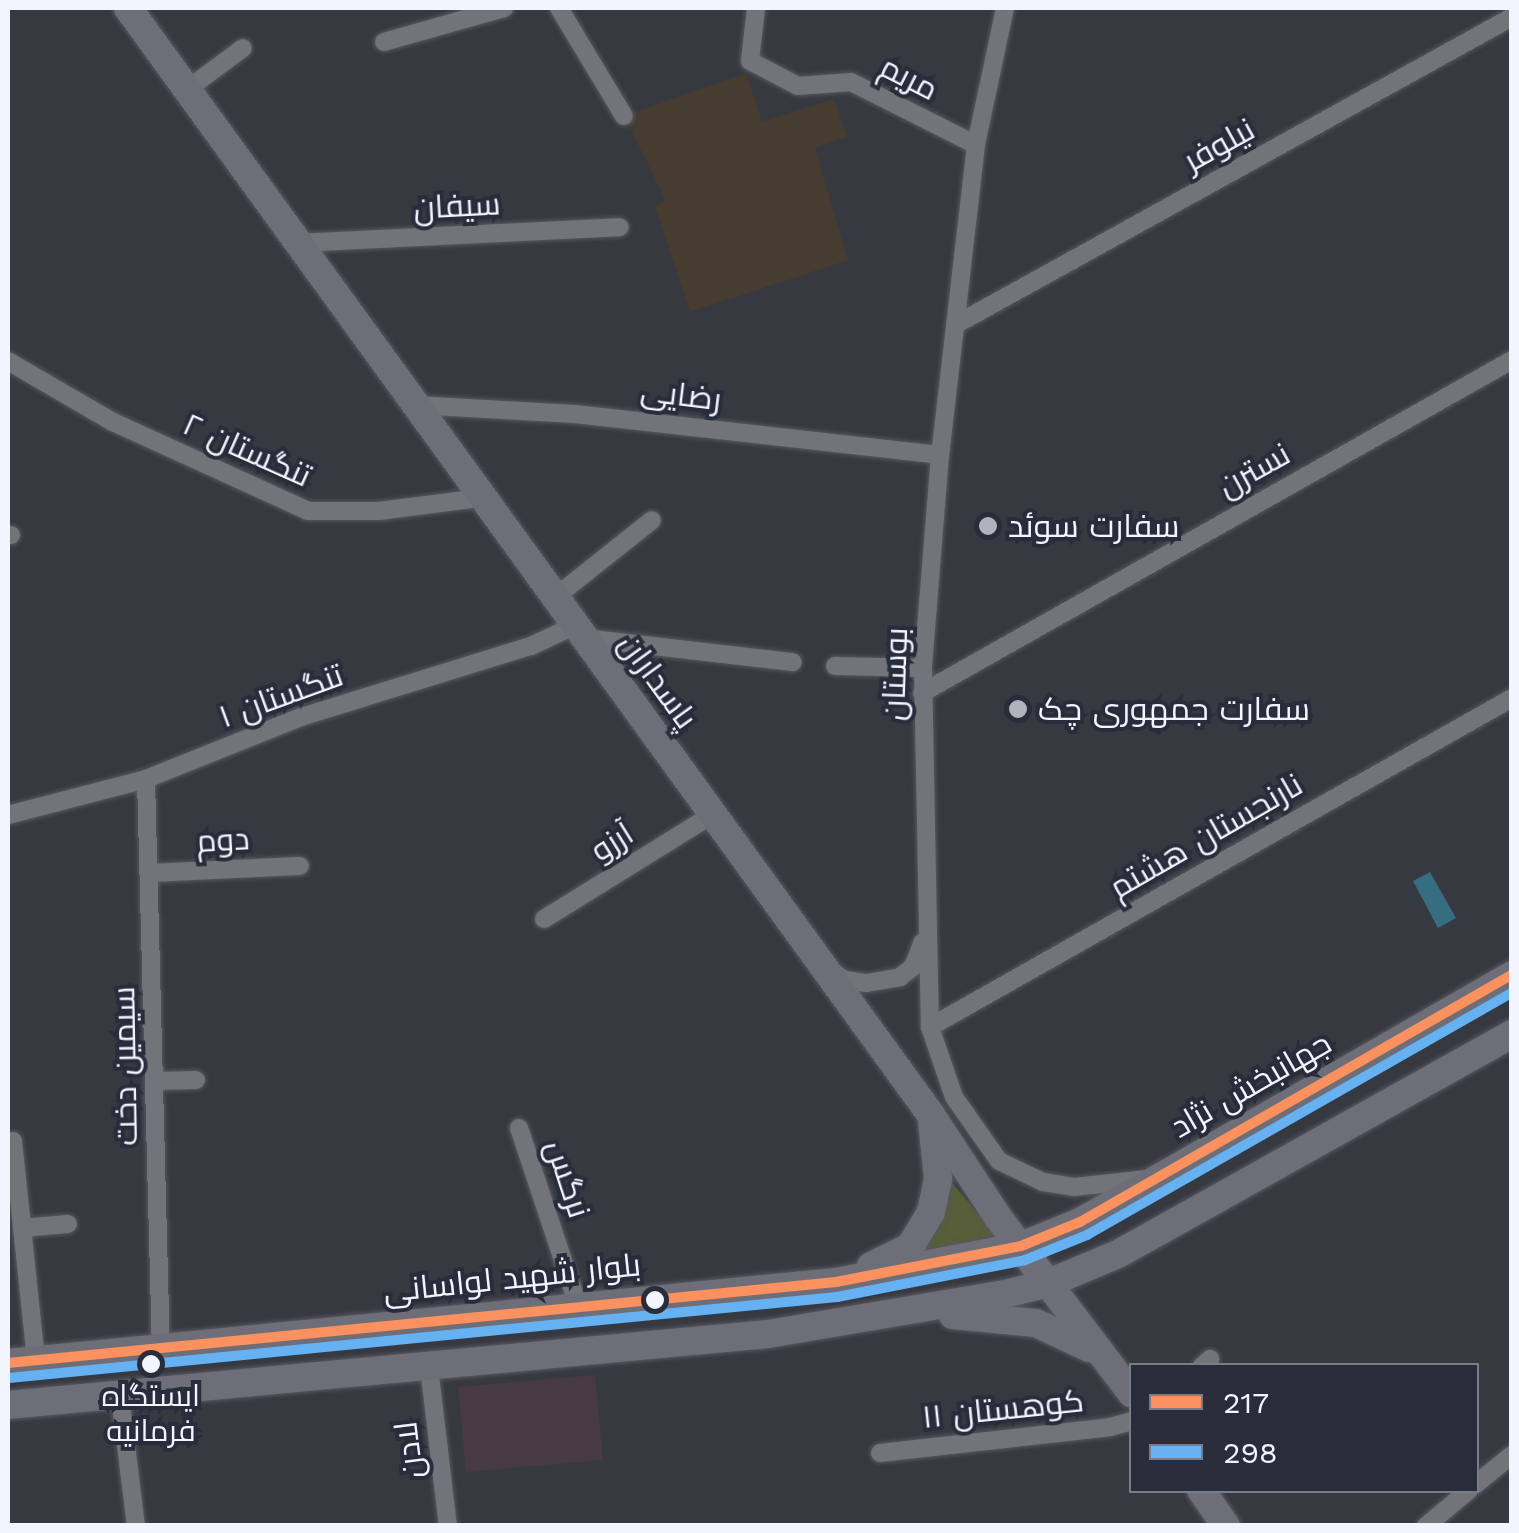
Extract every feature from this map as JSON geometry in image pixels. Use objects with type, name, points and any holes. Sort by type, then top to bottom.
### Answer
[{"type":"main road","name":"پاسداران","points":[[128,8],[1129,1390]]},
{"type":"main road","name":"جهانبخش نژاد","points":[[1021,1246],[1080,1222],[1512,975]]},
{"type":"main road","points":[[8,1405],[768,1334],[917,1312],[1050,1283],[1120,1253],[1512,1034]]},
{"type":"main road","points":[[836,1282],[910,1248],[923,1232],[937,1197],[932,1114]]},
{"type":"main road","name":"بلوار شهید لواسانی","points":[[8,1363],[836,1282],[1021,1246]]},
{"type":"main road","points":[[917,1312],[1036,1324],[1069,1335],[1102,1356]]},
{"type":"main road","points":[[270,1338],[292,1356],[290,1367],[276,1381]]},
{"type":"main road","points":[[1203,1493],[1225,1525]]},
{"type":"street","points":[[384,42],[504,8]]},
{"type":"street","points":[[559,8],[624,116]]},
{"type":"street","name":"مریم","points":[[756,8],[750,60],[798,86],[851,82],[976,145]]},
{"type":"street","name":"بوستان","points":[[1005,8],[976,145],[940,455],[923,668],[930,1027],[954,1097],[999,1161],[1014,1172],[1074,1187],[1161,1177]]},
{"type":"street","name":"نیلوفر","points":[[955,325],[1512,17]]},
{"type":"street","points":[[186,91],[243,48]]},
{"type":"street","name":"سیفان","points":[[296,244],[620,227]]},
{"type":"street","name":"نسترن","points":[[922,692],[1512,360]]},
{"type":"street","name":"تنگستان ۲","points":[[8,361],[113,422],[308,512],[380,511],[481,498]]},
{"type":"street","name":"رضایی","points":[[414,405],[575,414],[940,455]]},
{"type":"street","points":[[554,598],[652,520]]},
{"type":"street","points":[[579,632],[793,662]]},
{"type":"street","name":"تنگستان ۱","points":[[8,815],[146,779],[301,717],[579,632]]},
{"type":"street","points":[[835,666],[923,668]]},
{"type":"street","name":"نارنجستان هشتم","points":[[930,1027],[1512,698]]},
{"type":"street","name":"سیمین دخت","points":[[146,779],[161,1350]]},
{"type":"street","name":"آرزو","points":[[544,920],[712,814]]},
{"type":"street","name":"دوم","points":[[149,873],[300,866]]},
{"type":"street","points":[[827,970],[844,980],[868,983],[900,977],[913,967],[926,928]]},
{"type":"street","points":[[156,1082],[196,1080]]},
{"type":"street","name":"نرگس","points":[[519,1128],[578,1305]]},
{"type":"street","points":[[13,1141],[36,1360]]},
{"type":"street","points":[[22,1228],[68,1224]]},
{"type":"street","name":"لادن","points":[[429,1366],[448,1526]]},
{"type":"street","points":[[120,1396],[136,1526]]},
{"type":"street","name":"کوهستان ١١","points":[[880,1453],[1110,1427],[1129,1421]]},
{"type":"street","points":[[1479,1482],[1512,1455]]},
{"type":"street","points":[[1426,1526],[1464,1493]]},
{"type":"shaded area","points":[[746,73],[762,122],[834,99],[847,137],[815,148],[848,260],[690,312],[655,206],[666,201],[624,116]]},
{"type":"shaded area","points":[[595,1375],[603,1460],[466,1472],[458,1387]]},
{"type":"green space","points":[[950,1180],[998,1238],[909,1257],[932,1237],[946,1209]]},
{"type":"water","points":[[1430,872],[1456,918],[1438,928],[1413,881]]},
{"type":"transit line","name":"217","points":[[8,1363],[836,1282],[1021,1246],[1080,1222],[1512,975]]},
{"type":"transit line","name":"298","points":[[9,1378],[837,1297],[1025,1260],[1087,1235],[1512,993]]},
{"type":"place","name":"سفارت سوئد","points":[[988,526]]},
{"type":"place","name":"سفارت جمهوری چک","points":[[1018,709]]},
{"type":"place","name":"ایستگاه فرمانیه","points":[[151,1364]]}]
